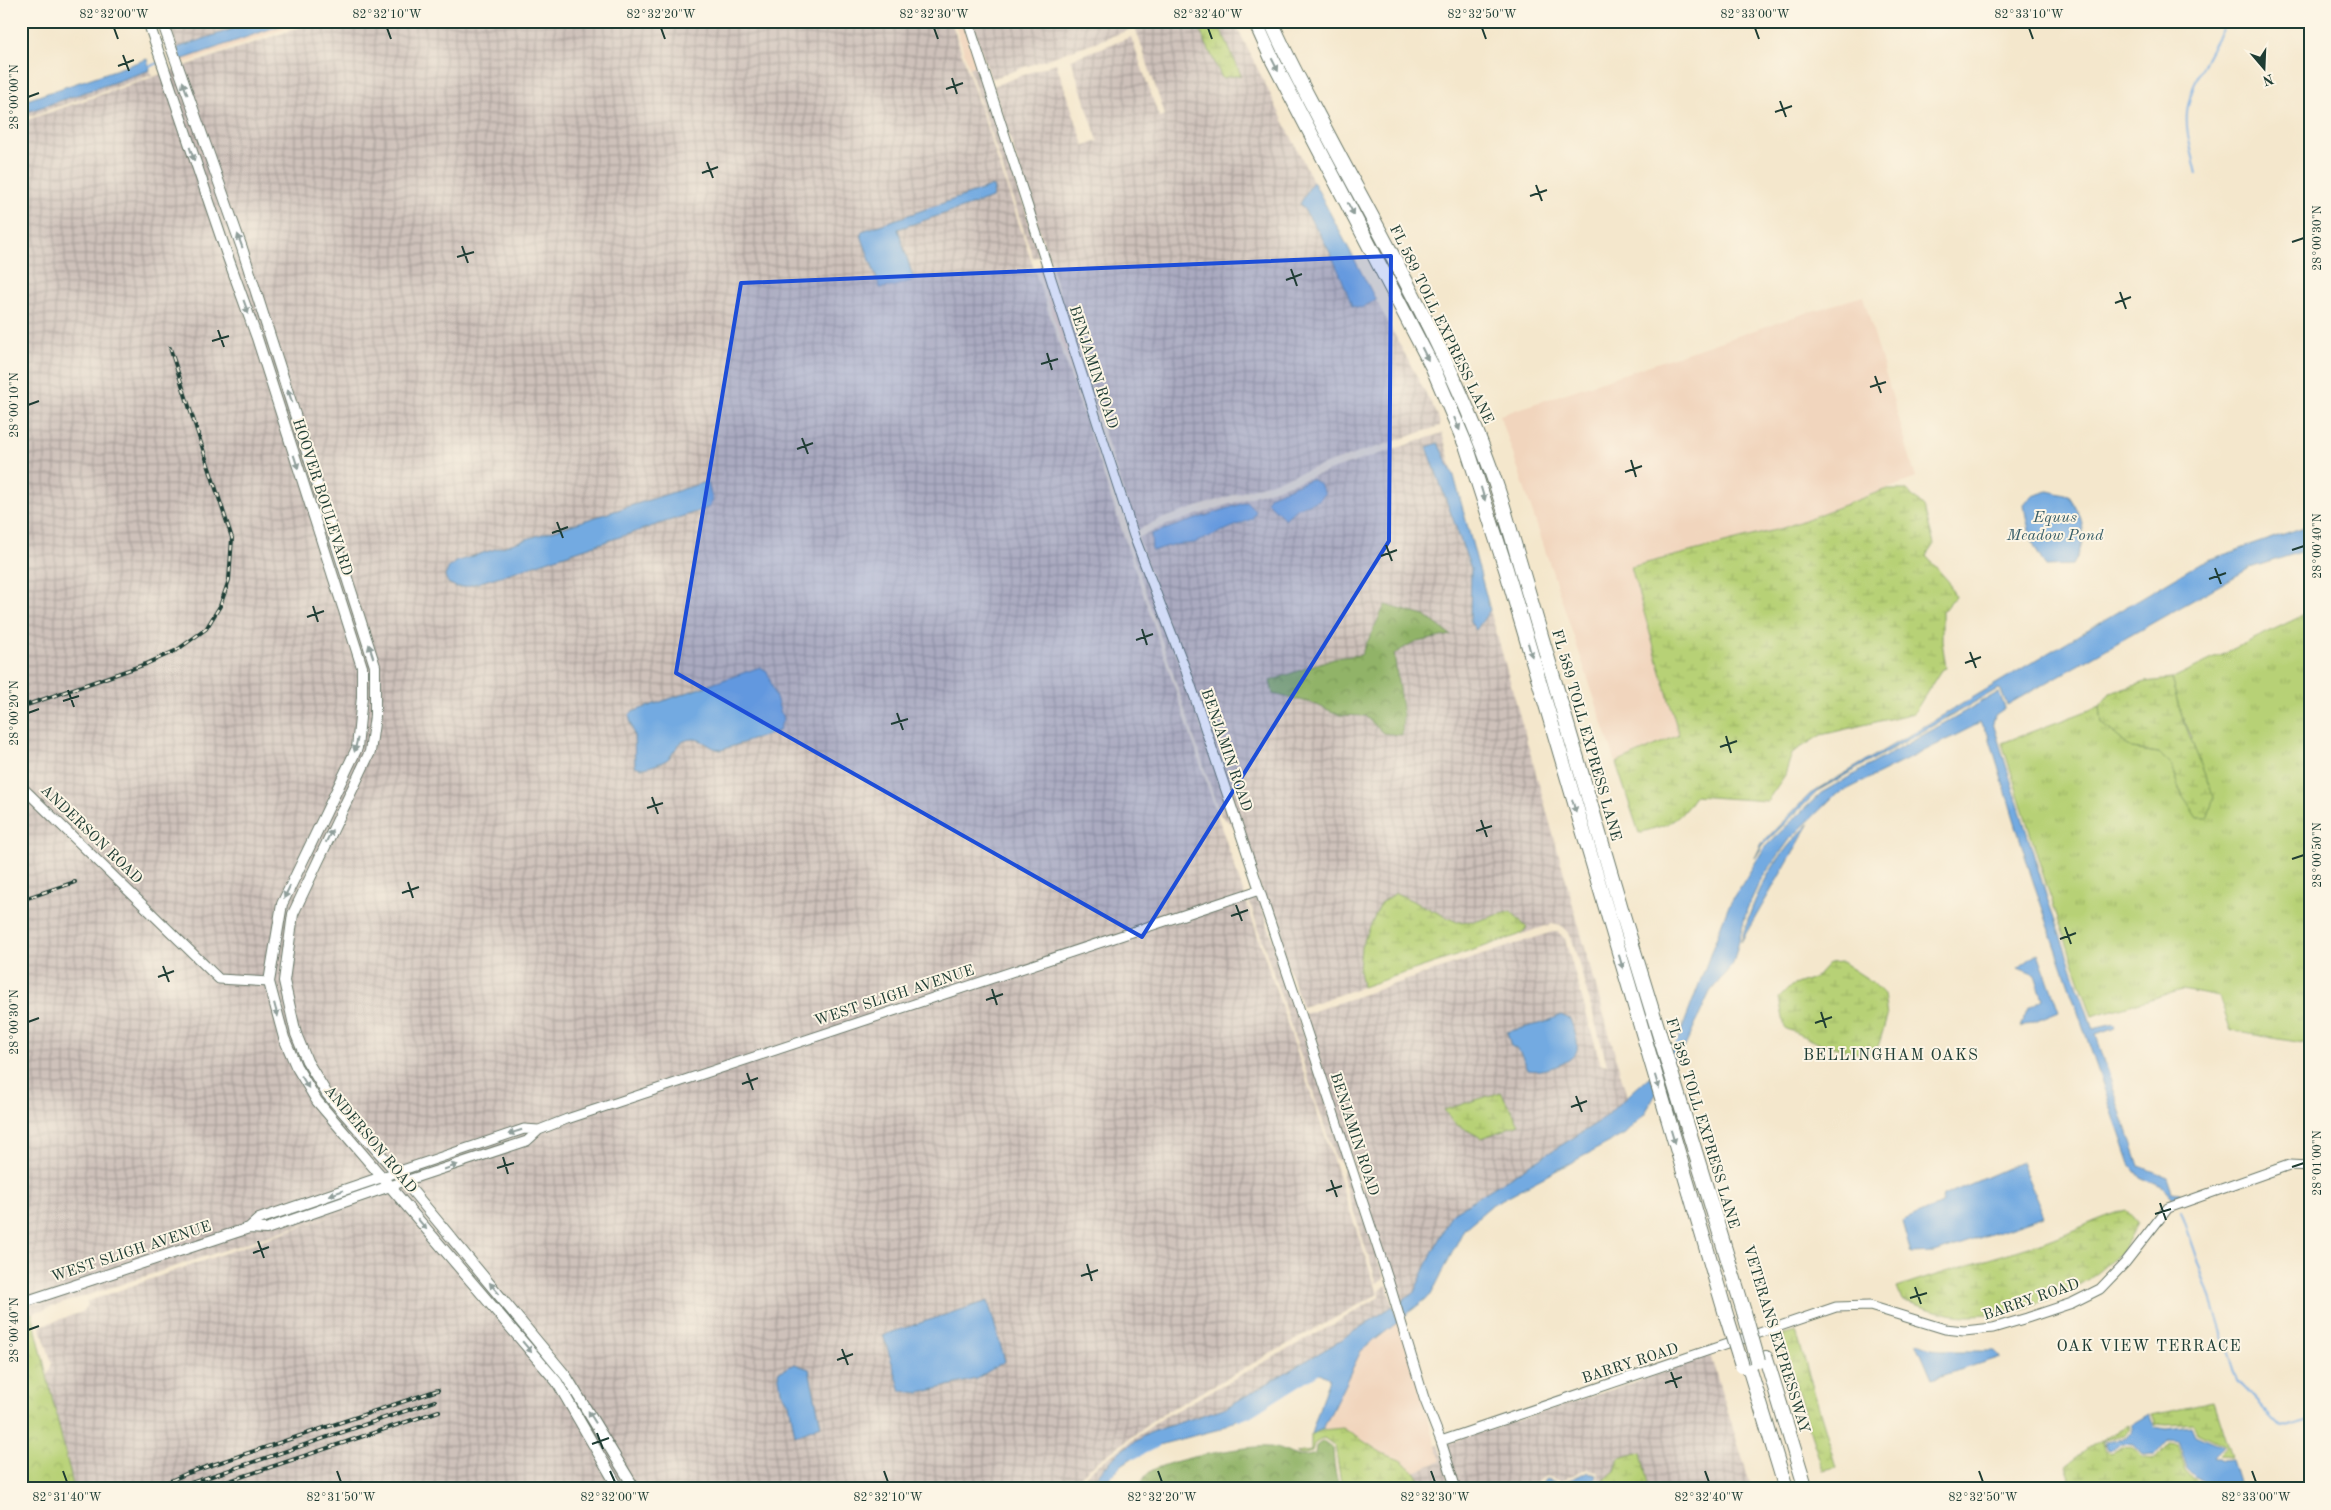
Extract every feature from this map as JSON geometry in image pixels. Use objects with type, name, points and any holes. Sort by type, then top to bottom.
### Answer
[{"type":"highway","name":"VETERANS EXPRESSWAY","points":[[1255,21],[1447,399],[1467,448],[1506,569],[1682,1164],[1739,1314],[1753,1362],[1806,1489]]},
{"type":"highway","name":"FL 589 TOLL EXPRESS LANE","points":[[1270,21],[1466,393]]},
{"type":"highway","name":"VETERANS EXPRESSWAY","points":[[1280,21],[1433,316],[1516,519],[1680,1088],[1753,1362],[1779,1489]]},
{"type":"highway","points":[[1753,1362],[1786,1489]]},
{"type":"highway","points":[[1753,1362],[1796,1489]]},
{"type":"main road","name":"HOOVER BOULEVARD","points":[[148,21],[257,338],[362,667],[362,697],[357,748],[282,904],[269,982]]},
{"type":"main road","name":"HOOVER BOULEVARD","points":[[162,21],[245,257],[375,666],[375,716],[370,752],[292,914],[284,982]]},
{"type":"main road","name":"ANDERSON ROAD","points":[[269,982],[284,1038],[296,1066],[317,1101],[557,1382],[619,1489]]},
{"type":"main road","name":"ANDERSON ROAD","points":[[284,982],[296,1034],[307,1060],[327,1094],[405,1182],[566,1376],[636,1489]]},
{"type":"main road","name":"WEST SLIGH AVENUE","points":[[21,1302],[249,1228],[259,1220],[382,1176]]},
{"type":"main road","name":"WEST SLIGH AVENUE","points":[[249,1228],[266,1229],[390,1186]]},
{"type":"street","name":"BENJAMIN ROAD","points":[[968,21],[1134,536],[1186,671],[1394,1296],[1424,1398],[1441,1441],[1456,1489]]},
{"type":"street","name":"ANDERSON ROAD","points":[[21,786],[219,979],[269,982]]},
{"type":"street","name":"WEST SLIGH AVENUE","points":[[382,1176],[524,1129],[539,1130],[1259,890]]},
{"type":"street","name":"WEST SLIGH AVENUE","points":[[390,1186],[527,1141],[539,1130]]},
{"type":"street","name":"BARRY ROAD","points":[[1441,1441],[1836,1307],[1870,1306],[1945,1329],[1981,1331],[2072,1303],[2100,1288],[2125,1263],[2168,1208],[2289,1164],[2310,1166]]},
{"type":"highlighted area","points":[[1391,256],[1389,541],[1142,937],[676,673],[741,283]]},
{"type":"shaded area","points":[[168,21],[183,21],[198,25],[222,21],[256,21],[177,48]]},
{"type":"shaded area","points":[[293,21],[309,21],[182,64],[181,60]]},
{"type":"shaded area","points":[[318,21],[951,21],[1378,1294],[1162,1414],[1088,1469],[1067,1489],[71,1489],[39,1399],[52,1363],[40,1326],[82,1312],[88,1305],[86,1302],[347,1210],[21,1317],[21,122]]},
{"type":"shaded area","points":[[954,21],[964,21],[979,64],[969,68]]},
{"type":"shaded area","points":[[971,21],[1126,21],[1129,30],[991,79]]},
{"type":"shaded area","points":[[1133,21],[1201,21],[1197,24],[1241,74],[1217,21],[1234,21],[1313,181],[1300,204],[1319,230],[1331,253],[1352,306],[1361,308],[1376,300],[1438,416],[1440,426],[1158,520],[1136,531],[993,86],[1056,63],[1084,145],[1098,141],[1071,59],[1131,37],[1159,117],[1165,115]]},
{"type":"shaded area","points":[[979,64],[1040,256],[1033,258],[969,68]]},
{"type":"shaded area","points":[[150,70],[152,75],[21,119],[21,114]]},
{"type":"shaded area","points":[[1042,263],[1098,434],[1093,436],[1036,265]]},
{"type":"shaded area","points":[[1863,296],[1916,478],[1783,528],[1631,567],[1679,735],[1616,763],[1500,415],[1806,313]]},
{"type":"shaded area","points":[[1442,433],[1454,476],[1438,443],[1427,447],[1471,569],[1477,629],[1490,610],[1627,1097],[1600,1121],[1451,1214],[1413,1294],[1399,1303],[1304,1014],[1552,932],[1558,932],[1565,939],[1601,1065],[1607,1064],[1571,936],[1562,926],[1552,924],[1519,935],[1527,928],[1511,911],[1477,921],[1457,922],[1430,909],[1371,924],[1361,947],[1359,969],[1362,987],[1302,1007],[1138,538],[1161,527]],"holes":[[[1281,492],[1319,500],[1297,508],[1269,496]],[[1247,502],[1255,511],[1252,520],[1194,543],[1172,545]],[[1385,605],[1451,635],[1412,643],[1394,654],[1398,684],[1383,733],[1365,716],[1340,715],[1312,703],[1273,694],[1334,658],[1361,655]],[[1561,1015],[1552,1067],[1548,1069],[1523,1058],[1507,1032],[1546,1022]]]},
{"type":"shaded area","points":[[1132,541],[1183,672],[1234,826],[1220,815],[1129,542]]},
{"type":"shaded area","points":[[1258,895],[1384,1278],[1377,1283],[1342,1176],[1345,1165],[1335,1158],[1248,898]]},
{"type":"shaded area","points":[[1387,1285],[1393,1306],[1389,1309],[1338,1342],[1227,1407],[1151,1432],[1120,1451],[1085,1489],[1072,1489],[1090,1471],[1164,1417],[1336,1323],[1379,1297],[1380,1290]]},
{"type":"shaded area","points":[[1398,1322],[1441,1461],[1414,1472],[1400,1460],[1382,1453],[1343,1428],[1321,1430],[1361,1351]]},
{"type":"shaded area","points":[[1710,1355],[1752,1489],[1649,1489],[1640,1453],[1592,1489],[1587,1489],[1598,1481],[1599,1473],[1587,1469],[1561,1481],[1546,1476],[1535,1483],[1538,1489],[1459,1489],[1445,1444],[1620,1387]]},
{"type":"shaded area","points":[[1439,1444],[1452,1489],[1427,1489],[1414,1472],[1441,1461],[1436,1445]]},
{"type":"green space","points":[[1201,21],[1217,21],[1241,75],[1222,78],[1197,24]]},
{"type":"green space","points":[[1884,490],[1906,490],[1924,507],[1934,544],[1926,556],[1949,582],[1955,597],[1942,612],[1942,641],[1946,668],[1941,670],[1914,713],[1821,735],[1792,753],[1785,775],[1767,801],[1695,796],[1683,813],[1672,822],[1639,833],[1616,763],[1679,735],[1631,567],[1783,528]]},
{"type":"green space","points":[[1385,605],[1425,616],[1451,635],[1412,643],[1394,654],[1403,716],[1402,735],[1383,733],[1365,716],[1340,715],[1312,703],[1273,694],[1270,681],[1334,658],[1361,655]]},
{"type":"green space","points":[[2310,612],[2310,1041],[2303,1043],[2231,1031],[2219,997],[2182,990],[2092,1016],[2047,887],[2002,743],[2100,706],[2102,723],[2132,749],[2159,753],[2172,766],[2183,797],[2192,737],[2181,714],[2171,679]]},
{"type":"green space","points":[[2171,679],[2181,714],[2214,798],[2207,818],[2197,818],[2183,797],[2172,766],[2159,753],[2132,749],[2102,723],[2100,706],[2110,693],[2146,682]]},
{"type":"green space","points":[[1396,893],[1457,922],[1477,921],[1511,911],[1527,928],[1519,935],[1362,987],[1359,969],[1361,947],[1381,903]]},
{"type":"green space","points":[[1842,962],[1871,981],[1884,994],[1887,1017],[1879,1044],[1868,1056],[1818,1043],[1785,1028],[1779,998],[1791,986],[1816,977],[1829,963]]},
{"type":"green space","points":[[1501,1092],[1519,1124],[1482,1138],[1455,1124],[1444,1110]]},
{"type":"green space","points":[[2126,1210],[2137,1222],[2127,1244],[2110,1262],[2075,1288],[2034,1306],[1991,1315],[1960,1316],[1935,1311],[1902,1300],[1897,1288],[2044,1242]]},
{"type":"green space","points":[[32,1313],[74,1489],[21,1489],[21,1317]]},
{"type":"green space","points":[[1796,1332],[1837,1468],[1823,1471],[1780,1336]]},
{"type":"green space","points":[[2213,1401],[2231,1457],[2218,1456],[2225,1449],[2225,1446],[2198,1433],[2194,1423],[2156,1424],[2152,1414]]},
{"type":"green space","points":[[2129,1425],[2129,1431],[2126,1435],[2104,1439],[2105,1450],[2111,1454],[2123,1447],[2134,1448],[2143,1458],[2155,1459],[2169,1443],[2177,1444],[2186,1470],[2194,1479],[2209,1489],[2073,1489],[2065,1466],[2094,1444]]},
{"type":"green space","points":[[1343,1428],[1382,1453],[1400,1460],[1412,1469],[1427,1489],[1346,1489],[1341,1483],[1335,1446],[1324,1438],[1314,1444],[1312,1452],[1302,1455],[1296,1453],[1311,1451],[1311,1434],[1321,1430]]},
{"type":"green space","points":[[1323,1441],[1333,1448],[1336,1474],[1342,1489],[1137,1489],[1151,1471],[1173,1462],[1242,1448],[1257,1447],[1280,1449],[1295,1455],[1307,1456],[1315,1454],[1316,1446]]},
{"type":"green space","points":[[1641,1452],[1649,1489],[1592,1489],[1615,1471],[1619,1458]]},
{"type":"water","points":[[256,21],[293,21],[181,60],[177,48]]},
{"type":"water","points":[[147,59],[150,70],[21,114],[21,102]]},
{"type":"water","points":[[1313,181],[1376,300],[1361,308],[1352,306],[1330,253],[1300,204]]},
{"type":"water","points":[[993,186],[992,198],[898,229],[914,280],[892,287],[880,288],[861,235],[862,231]]},
{"type":"water","points":[[1438,443],[1454,476],[1490,610],[1476,630],[1470,622],[1471,569],[1427,447]]},
{"type":"water","points":[[1311,479],[1320,484],[1325,494],[1319,500],[1297,508],[1285,519],[1267,502],[1269,496]]},
{"type":"water","points":[[702,483],[708,483],[713,501],[708,508],[464,587],[456,587],[448,583],[445,576],[449,567],[458,561]]},
{"type":"water","name":"Equus Meadow Pond","points":[[2048,491],[2069,496],[2082,522],[2083,538],[2078,556],[2073,565],[2046,566],[2037,553],[2031,537],[2024,505],[2032,496]]},
{"type":"water","points":[[1247,502],[1256,511],[1252,519],[1194,543],[1172,545],[1152,551],[1151,534]]},
{"type":"water","points":[[2310,525],[2310,549],[2250,568],[2007,705],[2001,690],[1998,689],[1819,790],[1763,845],[1755,858],[1762,843],[1810,794],[2200,563]]},
{"type":"water","points":[[760,667],[767,671],[783,719],[779,731],[721,750],[713,748],[700,740],[687,740],[680,743],[669,758],[664,761],[645,768],[635,766],[634,736],[629,716],[632,712]]},
{"type":"water","points":[[1999,692],[2005,708],[1995,715],[1993,723],[2047,898],[2093,1029],[2114,1024],[2115,1028],[2096,1035],[2139,1166],[2168,1177],[2173,1192],[2181,1193],[2183,1198],[2174,1199],[2164,1188],[2140,1177],[2130,1164],[2031,875],[1989,736],[1980,723],[1834,796],[1790,839],[1760,881],[1747,909],[1733,964],[1710,992],[1682,1053],[1678,1040],[1728,907],[1765,847],[1821,793]]},
{"type":"water","points":[[1810,823],[1741,942],[1752,908],[1775,863]]},
{"type":"water","points":[[2038,953],[2059,1011],[2020,1027],[2028,1008],[2043,999],[2035,975],[2018,968]]},
{"type":"water","points":[[1561,1015],[1570,1019],[1574,1030],[1577,1050],[1574,1055],[1563,1063],[1548,1069],[1528,1070],[1520,1053],[1511,1046],[1507,1032],[1546,1022]]},
{"type":"water","points":[[1650,1076],[1657,1092],[1645,1113],[1625,1134],[1493,1204],[1464,1229],[1431,1295],[1403,1317],[1399,1303],[1413,1294],[1451,1214],[1600,1121]]},
{"type":"water","points":[[2021,1162],[2044,1216],[1935,1253],[1911,1254],[1902,1222],[1941,1204],[1943,1196]]},
{"type":"water","points":[[988,1301],[1005,1361],[976,1379],[920,1393],[901,1391],[883,1335]]},
{"type":"water","points":[[1393,1306],[1398,1322],[1361,1351],[1323,1429],[1311,1434],[1329,1378],[1316,1371],[1220,1429],[1147,1448],[1123,1464],[1098,1489],[1085,1489],[1120,1451],[1151,1432],[1227,1407],[1338,1342]]},
{"type":"water","points":[[1916,1342],[1940,1351],[1994,1351],[2000,1357],[1932,1379]]},
{"type":"water","points":[[795,1364],[809,1369],[821,1425],[795,1436],[789,1403],[781,1391],[778,1372]]},
{"type":"water","points":[[2149,1414],[2155,1427],[2167,1429],[2192,1426],[2196,1435],[2223,1447],[2213,1457],[2222,1461],[2232,1460],[2241,1489],[2229,1489],[2223,1483],[2213,1488],[2196,1477],[2188,1469],[2178,1441],[2168,1440],[2155,1455],[2144,1456],[2134,1445],[2122,1444],[2110,1451],[2107,1448],[2106,1441],[2127,1438],[2132,1432],[2132,1424]]},
{"type":"water","points":[[1588,1472],[1597,1474],[1596,1479],[1581,1489],[1541,1489],[1538,1485],[1547,1479],[1562,1484]]},
{"type":"waterway","points":[[2197,174],[2187,128],[2189,102],[2202,66],[2227,21]]},
{"type":"waterway","points":[[148,67],[158,63]]},
{"type":"waterway","points":[[1656,1077],[1683,1039]]},
{"type":"waterway","points":[[2181,1211],[2237,1381],[2282,1428],[2310,1420]]},
{"type":"waterway","points":[[1240,1417],[1248,1414],[1323,1367]]},
{"type":"waterway","points":[[1134,1455],[1156,1444]]},
{"type":"railway","points":[[21,707],[146,664],[177,650],[206,629],[220,606],[229,580],[232,538],[170,348]]},
{"type":"railway","points":[[21,900],[75,882]]},
{"type":"railway","points":[[152,1489],[188,1473],[438,1390]]},
{"type":"railway","points":[[173,1489],[435,1401]]},
{"type":"railway","points":[[205,1489],[439,1411]]},
{"type":"district","name":"BELLINGHAM OAKS","points":[[1891,1054]]},
{"type":"district","name":"OAK VIEW TERRACE","points":[[2149,1345]]}]
